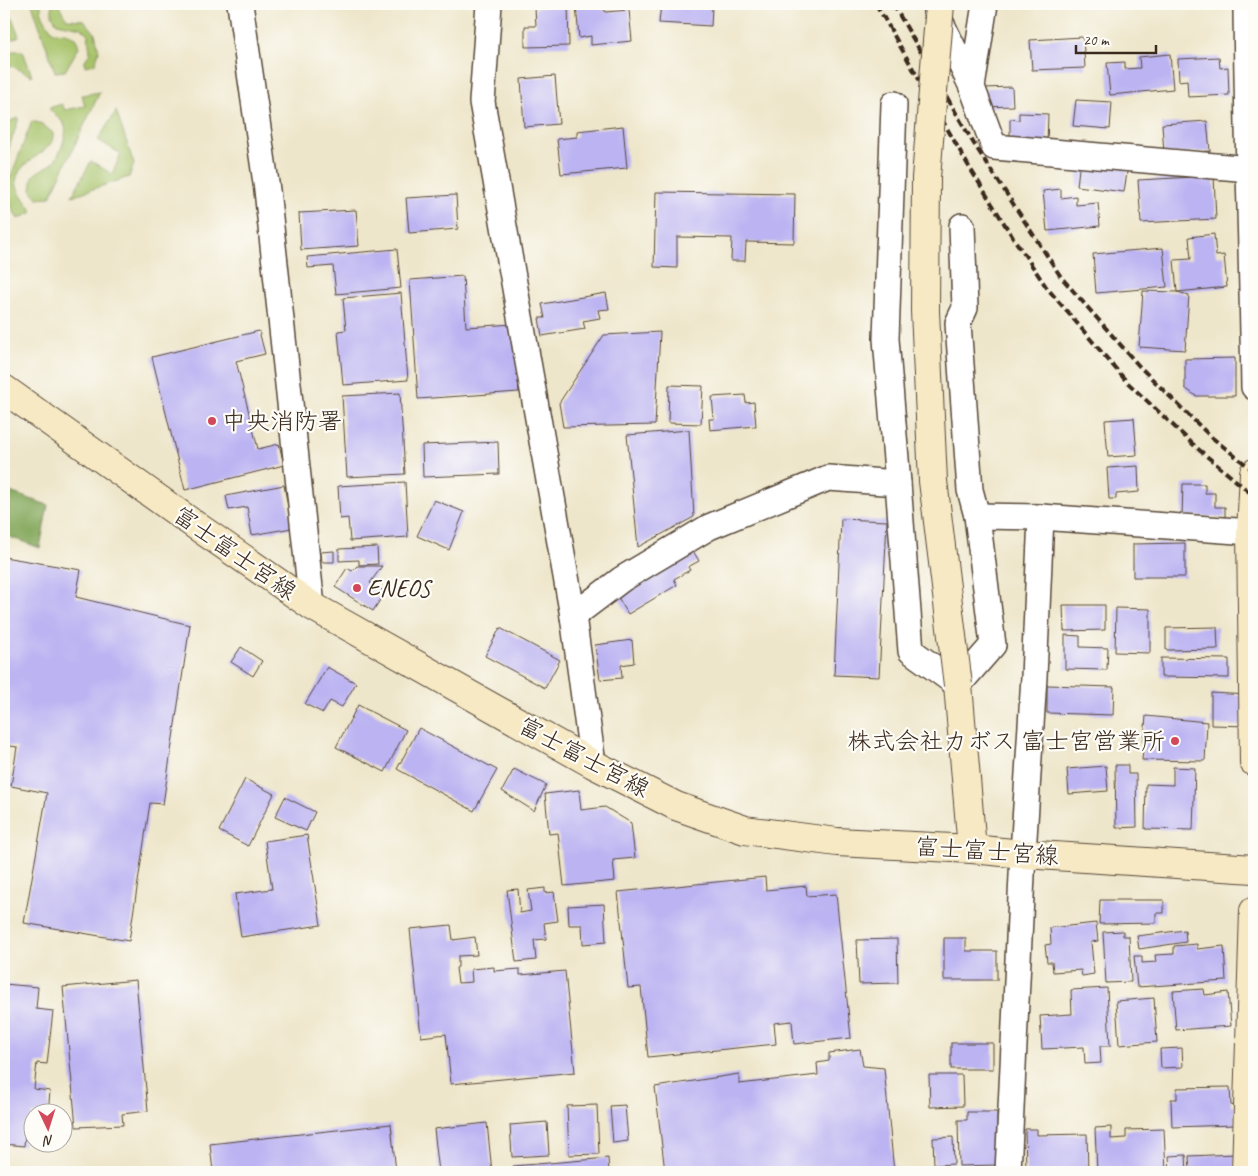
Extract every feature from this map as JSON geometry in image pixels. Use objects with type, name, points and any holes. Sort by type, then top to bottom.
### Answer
[{"type":"street","points":[[240,4],[267,190],[312,606]]},
{"type":"street","points":[[489,4],[482,102],[573,616],[593,764]]},
{"type":"street","points":[[932,4],[972,86],[994,147],[1250,169]]},
{"type":"street","points":[[940,4],[926,178],[925,311],[933,481],[958,685],[972,849]]},
{"type":"street","points":[[972,86],[985,4]]},
{"type":"street","points":[[1246,4],[1250,96],[1254,387]]},
{"type":"street","points":[[894,104],[886,338],[911,651],[958,685]]},
{"type":"street","points":[[958,685],[992,645],[977,516],[970,490],[958,323],[965,308],[962,226]]},
{"type":"street","name":"富士富士宮線","points":[[4,390],[312,606],[593,764],[676,806],[745,830],[838,842],[972,849],[1254,869]]},
{"type":"street","points":[[1254,473],[1251,532],[1254,762]]},
{"type":"street","points":[[573,616],[622,579],[708,527],[828,478],[898,483]]},
{"type":"street","points":[[977,516],[1041,517],[1251,532]]},
{"type":"street","points":[[1008,1172],[1041,517]]},
{"type":"street","points":[[1249,1168],[1254,911]]},
{"type":"green space","points":[[4,4],[7,4],[19,36],[13,39],[4,38]]},
{"type":"green space","points":[[32,4],[41,4],[46,22],[53,32],[66,33],[76,38],[79,47],[65,71],[55,72]]},
{"type":"green space","points":[[52,4],[58,4],[67,19],[84,20],[95,33],[99,51],[95,64],[85,66],[85,60],[90,53],[88,34],[81,28],[57,23],[52,16]]},
{"type":"green space","points":[[4,51],[23,51],[32,76],[4,62]]},
{"type":"green space","points":[[100,92],[50,197],[37,198],[31,189],[33,177],[53,163],[60,151],[66,130],[64,124],[49,108],[62,104],[65,110],[85,106],[82,95]]},
{"type":"green space","points":[[116,111],[134,164],[129,177],[72,196],[91,161],[112,174],[121,154],[98,140]]},
{"type":"green space","points":[[19,118],[4,163],[4,123]]},
{"type":"green space","points":[[32,121],[42,124],[53,133],[53,138],[43,151],[18,173],[16,181],[18,189],[33,212],[18,219],[10,202],[8,184]]},
{"type":"green space","points":[[4,490],[48,505],[40,548],[4,535]]},
{"type":"building","points":[[547,4],[568,4],[569,46],[525,47],[525,26],[536,26],[535,8],[547,7]]},
{"type":"building","points":[[604,4],[605,12],[629,10],[632,41],[591,45],[591,36],[579,38],[576,5]]},
{"type":"building","points":[[661,4],[698,4],[698,6],[712,7],[711,26],[659,23]]},
{"type":"building","points":[[1083,37],[1085,68],[1032,70],[1030,40]]},
{"type":"building","points":[[1170,54],[1173,89],[1110,95],[1107,63],[1125,62],[1125,69],[1140,68],[1139,57]]},
{"type":"building","points":[[1219,57],[1220,68],[1228,67],[1229,95],[1188,97],[1187,80],[1179,81],[1178,59]]},
{"type":"building","points":[[555,76],[559,124],[524,127],[521,79]]},
{"type":"building","points":[[1012,87],[1013,106],[985,107],[985,88]]},
{"type":"building","points":[[1076,100],[1112,102],[1110,129],[1073,126]]},
{"type":"building","points":[[1019,113],[1048,114],[1047,145],[1010,144],[1010,119],[1019,120]]},
{"type":"building","points":[[1207,121],[1210,151],[1164,154],[1162,124]]},
{"type":"building","points":[[623,126],[627,168],[561,174],[557,139],[577,137],[577,131]]},
{"type":"building","points":[[1080,160],[1128,166],[1124,192],[1077,186]]},
{"type":"building","points":[[1214,176],[1216,219],[1141,223],[1138,180]]},
{"type":"building","points":[[1061,189],[1061,198],[1076,196],[1076,205],[1098,203],[1100,226],[1047,231],[1043,191]]},
{"type":"building","points":[[656,192],[795,194],[794,243],[746,242],[745,261],[731,261],[732,238],[677,237],[677,268],[654,267]]},
{"type":"building","points":[[456,195],[458,229],[409,233],[406,198]]},
{"type":"building","points":[[356,210],[359,246],[301,250],[299,213]]},
{"type":"building","points":[[1214,234],[1216,256],[1224,255],[1227,287],[1177,292],[1174,260],[1191,259],[1189,237]]},
{"type":"building","points":[[1163,248],[1167,287],[1096,293],[1093,254]]},
{"type":"building","points":[[397,249],[401,288],[336,294],[333,266],[308,268],[307,257]]},
{"type":"building","points":[[463,276],[466,327],[514,324],[519,392],[418,399],[410,280]]},
{"type":"building","points":[[1143,291],[1177,292],[1189,295],[1185,350],[1139,347]]},
{"type":"building","points":[[401,293],[408,380],[343,385],[338,331],[346,330],[343,298]]},
{"type":"building","points":[[606,293],[609,309],[598,310],[600,318],[583,321],[585,329],[542,336],[539,318],[545,318],[542,304]]},
{"type":"building","points":[[259,331],[265,354],[236,361],[258,449],[279,444],[284,465],[185,490],[152,357]]},
{"type":"building","points":[[660,332],[655,425],[563,427],[559,403],[604,335]]},
{"type":"building","points":[[1235,358],[1235,396],[1196,396],[1185,388],[1185,359]]},
{"type":"building","points":[[669,385],[703,386],[701,424],[668,423]]},
{"type":"building","points":[[400,393],[405,474],[347,477],[342,396]]},
{"type":"building","points":[[745,395],[746,403],[754,402],[756,426],[710,430],[709,419],[714,419],[712,397]]},
{"type":"building","points":[[1134,418],[1137,455],[1108,457],[1105,420]]},
{"type":"building","points":[[689,430],[694,517],[638,547],[627,435]]},
{"type":"building","points":[[498,442],[499,474],[423,477],[422,445]]},
{"type":"building","points":[[1138,466],[1139,492],[1116,494],[1116,499],[1109,499],[1107,468]]},
{"type":"building","points":[[405,482],[408,537],[350,541],[348,518],[340,519],[338,486]]},
{"type":"building","points":[[1183,484],[1205,484],[1205,493],[1215,493],[1215,507],[1225,507],[1225,517],[1182,516]]},
{"type":"building","points":[[284,485],[292,528],[252,535],[247,507],[229,510],[226,496]]},
{"type":"building","points":[[434,500],[464,512],[449,550],[417,536]]},
{"type":"building","points":[[841,519],[887,521],[879,677],[834,675]]},
{"type":"building","points":[[1185,543],[1185,577],[1133,577],[1133,544]]},
{"type":"building","points":[[377,547],[378,564],[359,565],[359,560],[339,561],[339,549]]},
{"type":"building","points":[[692,549],[699,561],[688,567],[690,570],[674,579],[677,585],[628,614],[616,594]]},
{"type":"building","points":[[334,551],[334,562],[322,562],[321,552]]},
{"type":"building","points":[[4,557],[81,570],[76,597],[190,625],[163,804],[150,803],[129,941],[24,923],[47,793],[11,786],[17,747],[4,745]]},
{"type":"building","points":[[357,566],[382,566],[370,583],[385,592],[373,611],[335,587],[347,568],[352,571]]},
{"type":"building","points":[[1063,605],[1105,605],[1105,630],[1064,631]]},
{"type":"building","points":[[1116,608],[1150,609],[1150,653],[1115,652]]},
{"type":"building","points":[[1217,627],[1218,649],[1166,650],[1166,628]]},
{"type":"building","points":[[500,628],[560,660],[545,688],[485,656]]},
{"type":"building","points":[[1065,635],[1080,636],[1080,647],[1108,648],[1107,670],[1065,669]]},
{"type":"building","points":[[632,640],[634,663],[621,665],[622,678],[600,680],[595,645]]},
{"type":"building","points":[[241,647],[262,661],[253,676],[231,662]]},
{"type":"building","points":[[1161,658],[1229,659],[1229,678],[1161,677]]},
{"type":"building","points":[[327,667],[356,683],[342,707],[330,701],[323,713],[305,704]]},
{"type":"building","points":[[1047,685],[1114,687],[1113,715],[1047,713]]},
{"type":"building","points":[[1211,693],[1249,695],[1248,726],[1211,725]]},
{"type":"building","points":[[358,705],[406,730],[385,772],[336,747]]},
{"type":"building","name":"株式会社カボス 富士宮営業所","points":[[1146,716],[1207,722],[1205,761],[1142,760]]},
{"type":"building","points":[[419,728],[497,770],[474,811],[397,769]]},
{"type":"building","points":[[1115,765],[1128,765],[1128,774],[1136,774],[1137,827],[1116,828]]},
{"type":"building","points":[[1106,766],[1108,791],[1069,794],[1067,769]]},
{"type":"building","points":[[1173,767],[1195,768],[1193,830],[1145,829],[1146,784],[1173,785]]},
{"type":"building","points":[[514,769],[546,785],[534,811],[502,791]]},
{"type":"building","points":[[245,779],[274,794],[248,846],[219,831]]},
{"type":"building","points":[[579,790],[581,810],[605,807],[631,823],[635,858],[613,860],[615,881],[564,886],[558,833],[549,834],[545,794]]},
{"type":"building","points":[[285,797],[315,812],[306,831],[275,817]]},
{"type":"building","points":[[307,835],[321,925],[241,937],[235,894],[272,889],[265,841]]},
{"type":"building","points":[[765,877],[766,890],[806,886],[807,896],[836,894],[851,1038],[794,1044],[792,1021],[774,1023],[776,1044],[648,1057],[641,987],[628,988],[618,892]]},
{"type":"building","points":[[545,888],[545,893],[554,892],[558,921],[544,923],[546,939],[534,940],[536,960],[516,962],[507,890],[518,889],[520,913],[531,911],[528,890]]},
{"type":"building","points":[[1100,900],[1164,900],[1164,913],[1156,913],[1156,923],[1099,924]]},
{"type":"building","points":[[604,904],[606,942],[583,944],[582,925],[569,925],[568,906]]},
{"type":"building","points":[[1096,923],[1098,941],[1091,942],[1094,974],[1082,976],[1081,970],[1053,972],[1052,962],[1047,962],[1045,945],[1051,944],[1050,928]]},
{"type":"building","points":[[451,925],[453,940],[475,937],[477,955],[458,956],[458,967],[456,968],[458,983],[472,982],[471,969],[494,967],[494,971],[520,969],[520,975],[565,971],[575,1072],[451,1084],[446,1034],[421,1037],[410,929]]},
{"type":"building","points":[[1185,930],[1186,942],[1139,949],[1137,936]]},
{"type":"building","points":[[1123,931],[1123,936],[1129,936],[1131,982],[1106,983],[1103,932]]},
{"type":"building","points":[[944,938],[966,938],[966,951],[997,951],[997,980],[944,980]]},
{"type":"building","points":[[897,939],[898,983],[859,984],[857,940]]},
{"type":"building","points":[[1197,944],[1197,949],[1224,946],[1226,981],[1137,987],[1134,956],[1142,956],[1142,963],[1156,962],[1155,955],[1174,954],[1174,946]]},
{"type":"building","points":[[136,980],[148,1111],[122,1114],[123,1125],[76,1127],[63,987]]},
{"type":"building","points":[[4,984],[38,987],[36,1009],[53,1011],[47,1064],[37,1063],[34,1089],[50,1091],[49,1104],[22,1104],[22,1146],[4,1144]]},
{"type":"building","points":[[1107,988],[1110,1046],[1100,1046],[1101,1063],[1085,1064],[1084,1047],[1042,1049],[1040,1016],[1072,1014],[1071,990]]},
{"type":"building","points":[[1204,989],[1205,995],[1228,992],[1231,1026],[1176,1030],[1173,991]]},
{"type":"building","points":[[1154,998],[1157,1042],[1119,1045],[1116,1001]]},
{"type":"building","points":[[951,1043],[993,1043],[993,1069],[951,1069]]},
{"type":"building","points":[[1182,1048],[1183,1067],[1161,1068],[1160,1049]]},
{"type":"building","points":[[860,1049],[863,1066],[884,1068],[894,1172],[665,1172],[655,1087],[739,1074],[739,1084],[818,1075],[817,1063],[829,1061],[829,1053]]},
{"type":"building","points":[[929,1075],[962,1075],[963,1106],[930,1107]]},
{"type":"building","points":[[1230,1087],[1231,1105],[1235,1106],[1235,1125],[1172,1127],[1171,1099],[1177,1099],[1177,1088]]},
{"type":"building","points":[[597,1105],[599,1154],[569,1155],[567,1106]]},
{"type":"building","points":[[625,1105],[628,1141],[613,1143],[610,1106]]},
{"type":"building","points":[[967,1112],[997,1112],[998,1165],[959,1166],[958,1120],[967,1120]]},
{"type":"building","points":[[547,1122],[549,1155],[512,1157],[510,1125]]},
{"type":"building","points":[[487,1123],[492,1172],[439,1172],[434,1129]]},
{"type":"building","points":[[391,1124],[396,1172],[213,1172],[210,1144]]},
{"type":"building","points":[[1111,1127],[1111,1139],[1126,1138],[1126,1130],[1164,1129],[1166,1172],[1097,1172],[1095,1128]]},
{"type":"building","points":[[1025,1129],[1037,1129],[1037,1135],[1087,1134],[1088,1172],[1026,1172]]},
{"type":"building","points":[[953,1137],[954,1164],[934,1165],[933,1138]]},
{"type":"building","points":[[1235,1154],[1235,1172],[1190,1172],[1189,1156]]},
{"type":"building","points":[[1186,1155],[1187,1172],[1170,1172],[1169,1156]]},
{"type":"building","points":[[608,1158],[609,1172],[513,1172],[513,1166]]},
{"type":"railway","points":[[876,4],[968,165],[1047,288],[1127,382],[1197,448],[1254,496]]},
{"type":"railway","points":[[893,4],[974,144],[1061,277],[1139,366],[1210,436],[1254,471]]},
{"type":"place","name":"中央消防署","points":[[212,421]]},
{"type":"place","name":"ENEOS","points":[[357,588]]},
{"type":"place","name":"株式会社カボス 富士宮営業所","points":[[1175,741]]}]
